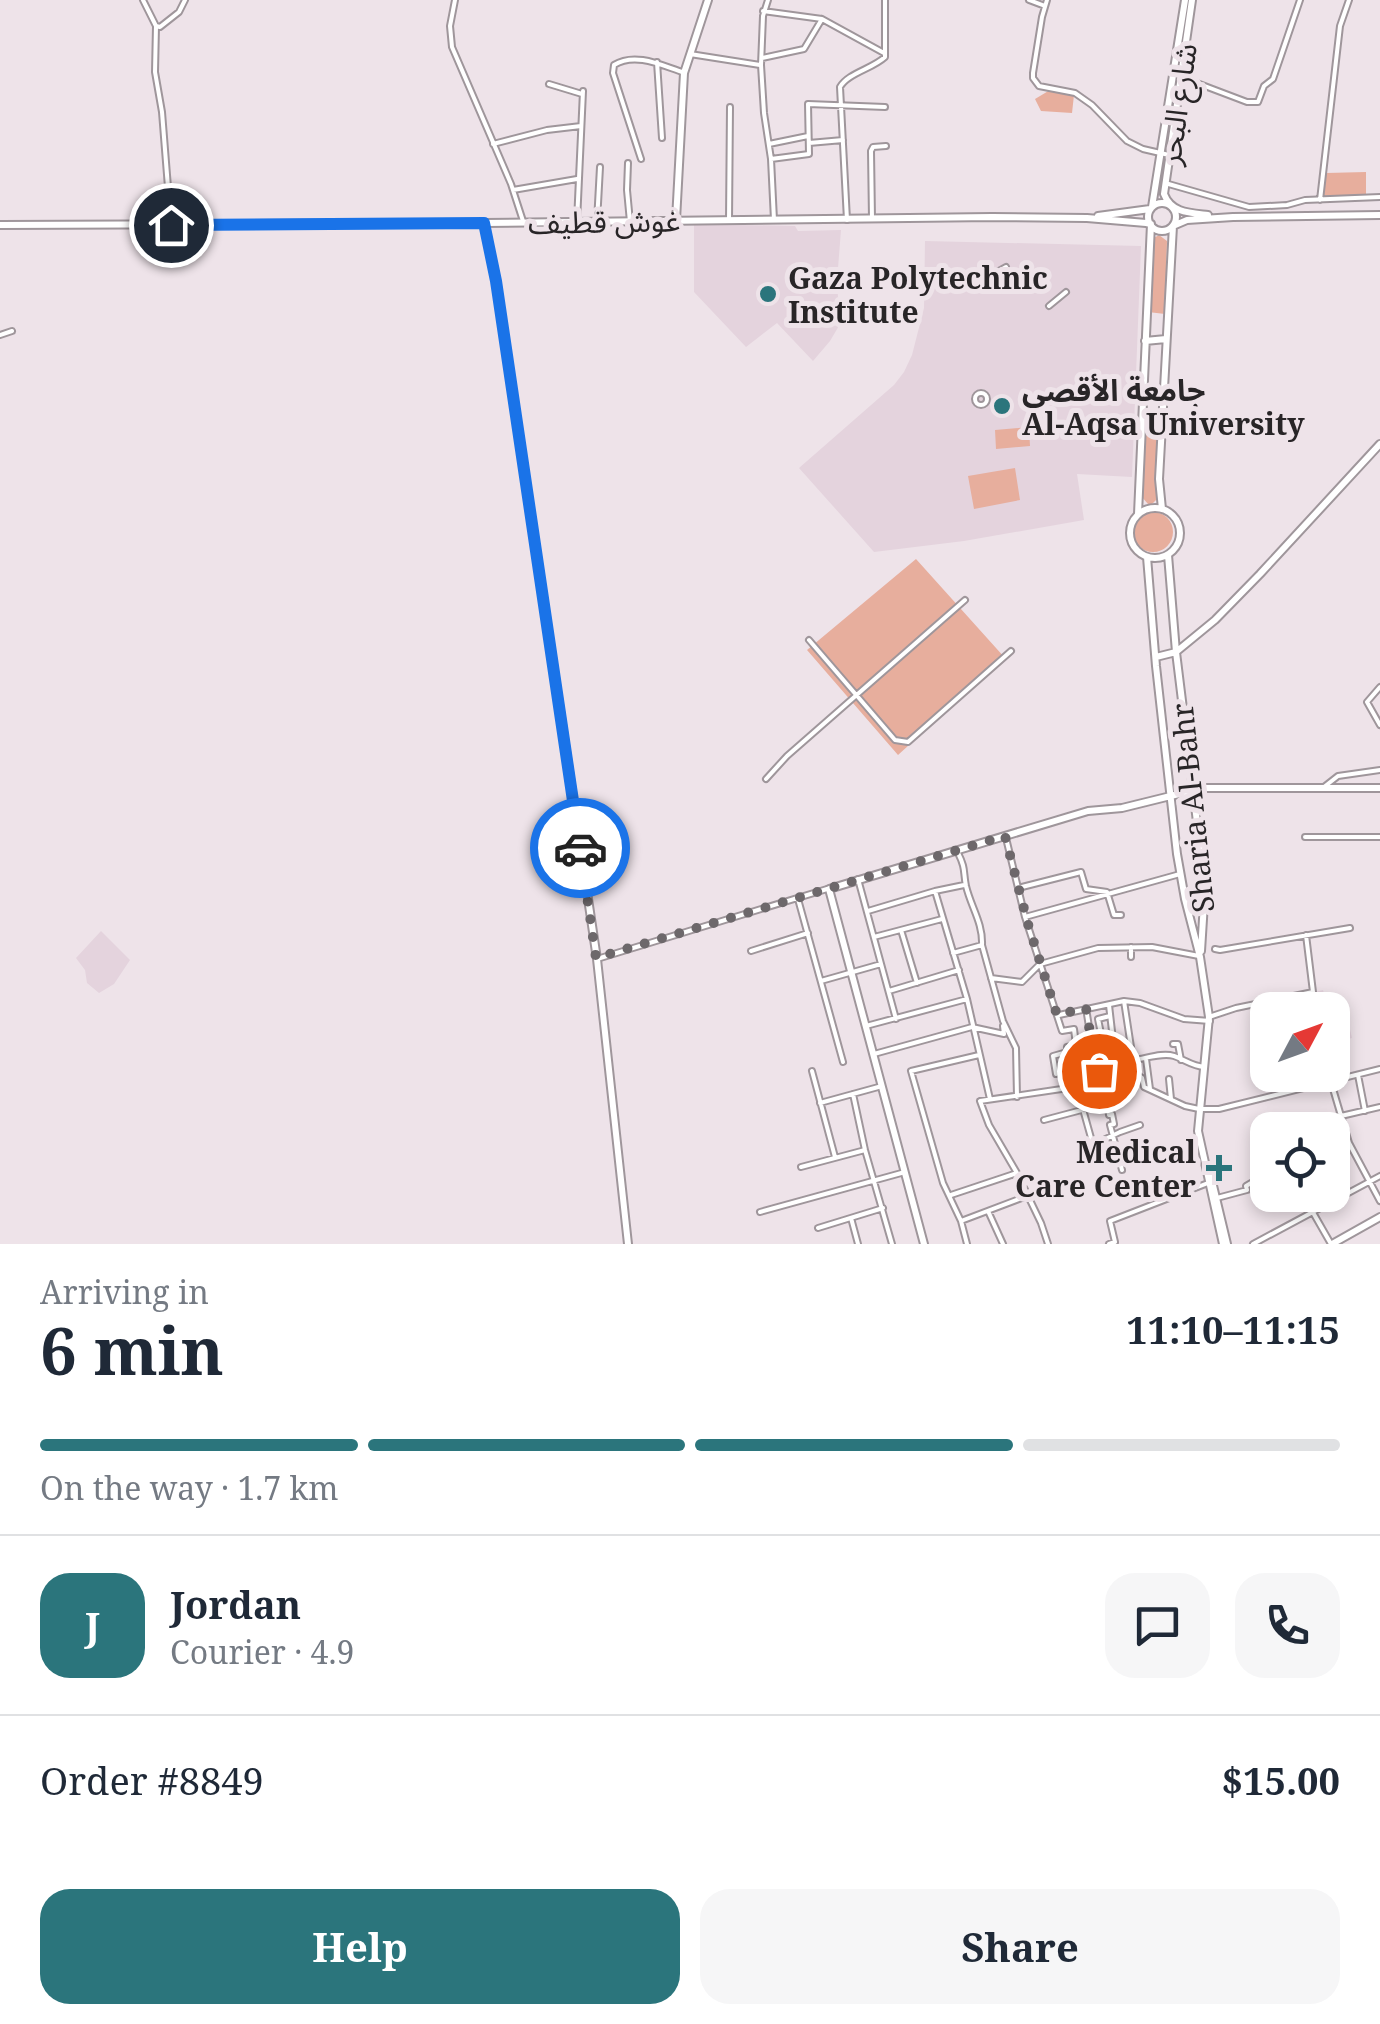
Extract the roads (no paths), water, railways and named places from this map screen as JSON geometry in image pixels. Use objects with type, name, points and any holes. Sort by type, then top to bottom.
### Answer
[{"type":"main road","points":[[676,220],[684,73],[708,0]]},
{"type":"main road","name":"شارع البحر","points":[[1151,208],[1180,77],[1187,0]]},
{"type":"main road","name":"شارع البحر","points":[[1171,206],[1165,199],[1165,154],[1187,0]]},
{"type":"main road","points":[[1138,514],[1154,507],[1176,518],[1179,543],[1168,555],[1147,557],[1135,549],[1129,534],[1138,514],[1151,208],[1162,203],[1189,213],[1234,217]]},
{"type":"main road","points":[[1162,508],[1159,479],[1176,213],[1171,206]]},
{"type":"main road","name":"غوش قطيف","points":[[1087,218],[1151,208]]},
{"type":"main road","points":[[1150,224],[1161,230],[1188,220],[1380,215]]},
{"type":"main road","name":"غوش قطيف","points":[[0,226],[987,217],[1087,218],[1150,224]]},
{"type":"main road","points":[[484,223],[496,281],[596,958],[628,1244]]},
{"type":"main road","points":[[1145,342],[1166,339]]},
{"type":"main road","points":[[1156,657],[1176,652],[1214,620],[1380,444]]},
{"type":"main road","name":"Sharia Al-Bahr","points":[[1168,555],[1205,900],[1200,957]]},
{"type":"main road","name":"Sharia Al-Bahr","points":[[1147,557],[1181,874],[1200,957]]},
{"type":"main road","points":[[924,1244],[828,888],[1088,811],[1122,808],[1193,790],[1380,788]]},
{"type":"main road","points":[[1200,957],[1210,1019],[1201,1098],[1203,1143],[1225,1244]]},
{"type":"main road","points":[[1201,1109],[1198,1131],[1214,1198]]},
{"type":"main road","points":[[1332,1244],[1380,1217]]},
{"type":"street","points":[[143,0],[156,26],[156,72],[171,225]]},
{"type":"street","points":[[156,26],[179,12],[186,0]]},
{"type":"street","points":[[455,0],[450,26],[452,46],[523,221]]},
{"type":"street","points":[[768,0],[763,11],[761,65],[774,220]]},
{"type":"street","points":[[847,220],[841,83],[880,62],[886,54],[885,0]]},
{"type":"street","points":[[1029,0],[1046,3],[1033,73],[1038,86],[1075,93],[1127,142],[1165,154]]},
{"type":"street","points":[[1174,0],[1187,0]]},
{"type":"street","points":[[1180,77],[1246,102],[1258,102],[1264,86],[1273,80],[1300,0]]},
{"type":"street","points":[[1320,200],[1340,26],[1349,0]]},
{"type":"street","points":[[763,11],[822,19],[886,54]]},
{"type":"street","points":[[762,58],[804,49],[822,19]]},
{"type":"street","points":[[690,54],[761,65]]},
{"type":"street","points":[[657,62],[662,138]]},
{"type":"street","points":[[641,159],[613,69],[616,63],[657,62],[684,73]]},
{"type":"street","points":[[550,84],[582,92],[577,222]]},
{"type":"street","points":[[771,159],[809,154],[808,104],[885,106]]},
{"type":"street","points":[[729,220],[730,107]]},
{"type":"street","points":[[493,144],[546,130],[581,126]]},
{"type":"street","points":[[769,144],[843,140]]},
{"type":"street","points":[[872,219],[871,151],[873,147],[886,146]]},
{"type":"street","points":[[628,162],[630,222]]},
{"type":"street","points":[[597,222],[600,166]]},
{"type":"street","points":[[513,190],[578,179]]},
{"type":"street","points":[[1165,183],[1249,207],[1380,197]]},
{"type":"street","points":[[990,276],[1006,267]]},
{"type":"street","points":[[1049,306],[1066,292]]},
{"type":"street","points":[[0,336],[12,331]]},
{"type":"street","points":[[766,779],[787,756],[965,600]]},
{"type":"street","points":[[809,640],[895,740],[908,742],[1010,652]]},
{"type":"street","points":[[1380,687],[1367,702],[1380,724]]},
{"type":"street","points":[[1324,788],[1338,776],[1380,770]]},
{"type":"street","points":[[1005,836],[1062,1031],[1074,1029],[1076,1045],[1067,1046],[1067,1052],[1094,1144],[1140,1126]]},
{"type":"street","points":[[1305,837],[1380,837]]},
{"type":"street","points":[[874,1054],[972,1027],[1004,1034],[982,932],[966,885],[965,868],[956,850]]},
{"type":"street","points":[[1018,888],[1081,872],[1086,889],[1107,892]]},
{"type":"street","points":[[1026,917],[1181,874]]},
{"type":"street","points":[[858,879],[896,1019]]},
{"type":"street","points":[[868,912],[966,885]]},
{"type":"street","points":[[596,958],[828,888]]},
{"type":"street","points":[[936,891],[968,1000],[990,1099]]},
{"type":"street","points":[[1107,892],[1114,915],[1121,914]]},
{"type":"street","points":[[798,899],[844,1062]]},
{"type":"street","points":[[874,938],[944,918]]},
{"type":"street","points":[[1215,949],[1350,928]]},
{"type":"street","points":[[901,930],[917,983]]},
{"type":"street","points":[[751,951],[808,933]]},
{"type":"street","points":[[1057,1015],[1124,1001],[1184,1020],[1210,1019],[1236,1008],[1313,992],[1306,936]]},
{"type":"street","points":[[953,953],[982,944]]},
{"type":"street","points":[[1131,947],[1132,957]]},
{"type":"street","points":[[991,978],[1022,982],[1040,964],[1098,948],[1171,949],[1200,957]]},
{"type":"street","points":[[821,981],[881,964]]},
{"type":"street","points":[[889,992],[959,970]]},
{"type":"street","points":[[866,1026],[968,1000]]},
{"type":"street","points":[[1124,1001],[1132,1060],[1144,1088],[1184,1106],[1219,1110],[1291,1092]]},
{"type":"street","points":[[1108,1003],[1117,1075]]},
{"type":"street","points":[[1086,1008],[1096,1070],[1105,1079]]},
{"type":"street","points":[[1110,1016],[1098,1019],[1105,1053],[1109,1114],[1114,1124],[1110,1125],[1122,1170]]},
{"type":"street","points":[[1002,1021],[1016,1048],[1017,1097]]},
{"type":"street","points":[[1173,1044],[1178,1044],[1181,1060]]},
{"type":"street","points":[[1056,1074],[1053,1056],[1067,1052]]},
{"type":"street","points":[[968,1244],[943,1184],[911,1071],[979,1054]]},
{"type":"street","points":[[1132,1060],[1169,1055],[1205,1068]]},
{"type":"street","points":[[1146,1058],[1150,1088]]},
{"type":"street","points":[[1350,1078],[1380,1069]]},
{"type":"street","points":[[812,1071],[835,1157]]},
{"type":"street","points":[[1048,1244],[1041,1222],[980,1102],[1135,1073]]},
{"type":"street","points":[[1358,1076],[1365,1112]]},
{"type":"street","points":[[1169,1079],[1171,1099]]},
{"type":"street","points":[[820,1103],[882,1086]]},
{"type":"street","points":[[853,1094],[892,1244]]},
{"type":"street","points":[[1044,1120],[1108,1104]]},
{"type":"street","points":[[1350,1114],[1380,1107]]},
{"type":"street","points":[[1350,1146],[1380,1201]]},
{"type":"street","points":[[801,1167],[865,1150]]},
{"type":"street","points":[[760,1212],[905,1172]]},
{"type":"street","points":[[949,1195],[1017,1173]]},
{"type":"street","points":[[1350,1193],[1380,1176]]},
{"type":"street","points":[[1109,1244],[1115,1242],[1110,1221],[1208,1183]]},
{"type":"street","points":[[1214,1198],[1247,1190],[1250,1184]]},
{"type":"street","points":[[961,1221],[1027,1196]]},
{"type":"street","points":[[818,1228],[883,1208]]},
{"type":"street","points":[[988,1211],[1003,1244]]},
{"type":"street","points":[[1253,1244],[1313,1212],[1332,1244]]},
{"type":"street","points":[[851,1218],[858,1244]]},
{"type":"place","name":"Gaza Polytechnic Institute","points":[[768,294]]},
{"type":"place","name":"جامعة الأقصى Al-Aqsa University","points":[[1002,406]]},
{"type":"place","name":"Medical Care Center","points":[[1219,1168]]}]
